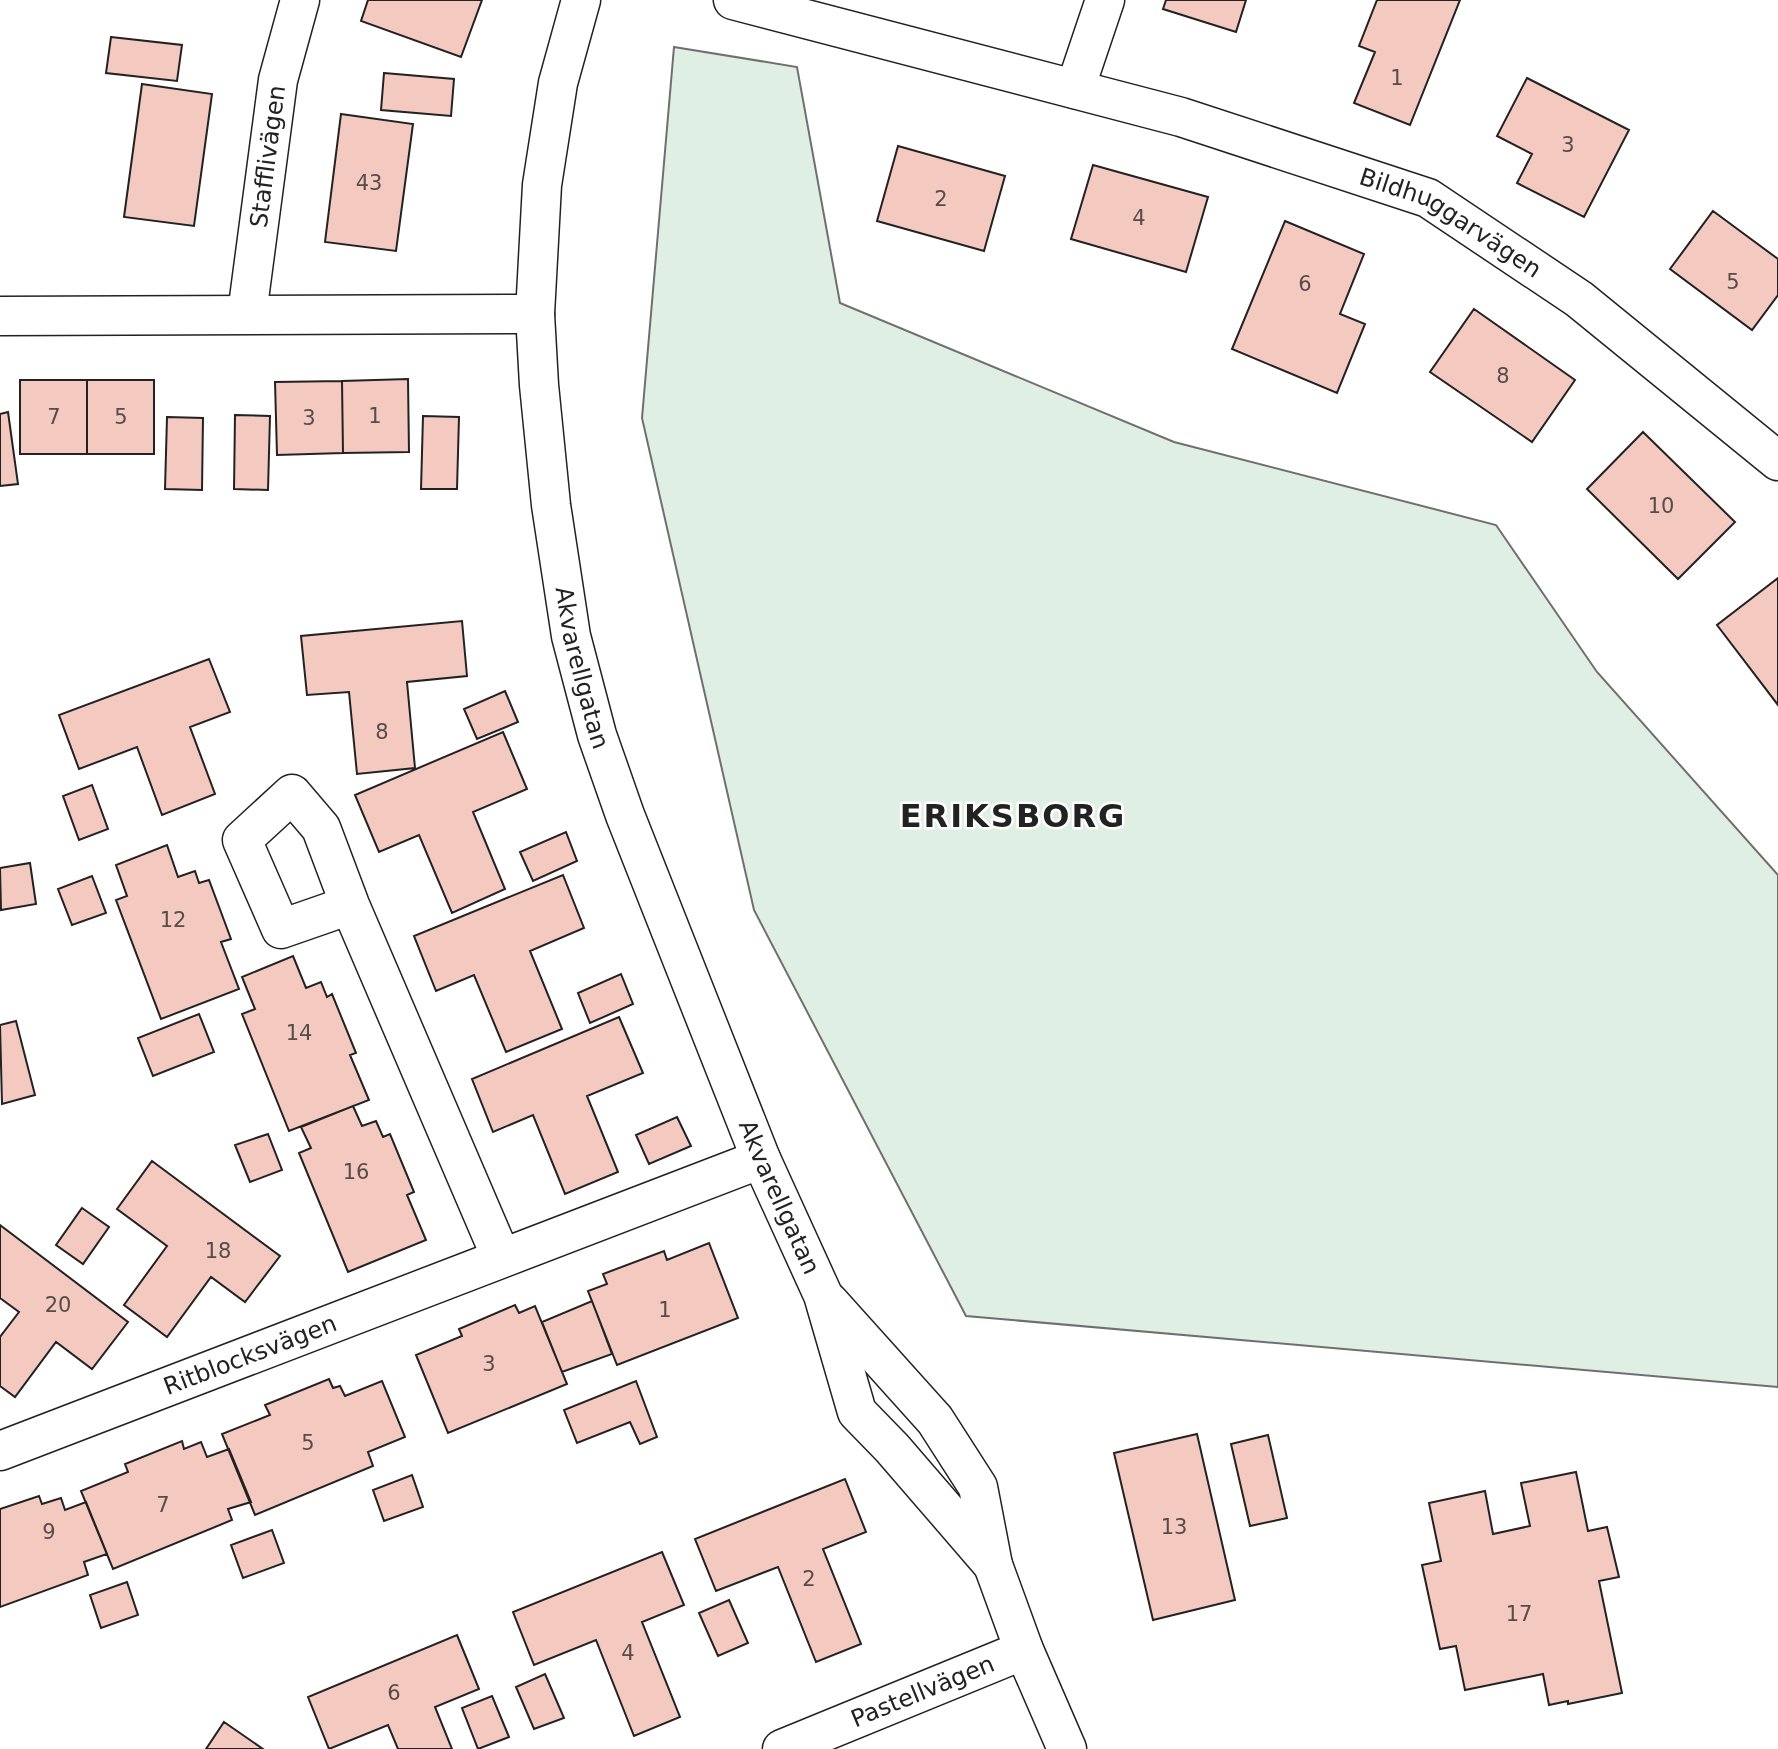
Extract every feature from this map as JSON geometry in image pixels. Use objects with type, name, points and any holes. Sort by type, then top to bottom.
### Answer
[{"type":"street","name":"Stafflivägen","points":[[247,314],[278,80],[300,0]]},
{"type":"street","name":"Akvarellgatan","points":[[581,0],[558,83],[542,185],[535,313],[551,505],[571,636],[597,735],[630,828],[761,1158],[823,1295],[857,1412],[993,1565]]},
{"type":"street","name":"Bildhuggarvägen","points":[[733,0],[1181,117],[1428,198],[1579,299],[1776,455]]},
{"type":"street","points":[[1075,89],[1105,0]]},
{"type":"street","points":[[0,316],[535,313]]},
{"type":"street","points":[[350,905],[501,1257]]},
{"type":"street","name":"Ritblocksvägen","points":[[0,1451],[761,1158]]},
{"type":"street","name":"Akvarellgatan","points":[[823,1295],[935,1420],[978,1487],[993,1565],[1024,1650],[1067,1749]]},
{"type":"street","name":"Pastellvägen","points":[[782,1749],[1024,1650]]},
{"type":"green space","points":[[674,47],[797,67],[840,303],[1174,442],[1496,525],[1597,672],[1778,875],[1778,1387],[966,1316],[754,910],[642,418]]},
{"type":"building","points":[[368,0],[482,0],[461,57],[361,21]]},
{"type":"building","points":[[1166,0],[1246,0],[1236,32],[1163,9]]},
{"type":"building","points":[[1377,0],[1460,0],[1410,125],[1354,103],[1375,52],[1359,46]]},
{"type":"building","points":[[111,37],[182,45],[177,81],[106,73]]},
{"type":"building","points":[[384,73],[454,79],[451,116],[381,110]]},
{"type":"building","points":[[1527,78],[1629,130],[1584,217],[1517,183],[1532,154],[1497,136]]},
{"type":"building","points":[[142,84],[212,94],[194,226],[124,217]]},
{"type":"building","points":[[341,114],[413,124],[396,251],[325,242]]},
{"type":"building","points":[[898,146],[1005,176],[984,251],[877,221]]},
{"type":"building","points":[[1093,165],[1208,197],[1186,272],[1071,239]]},
{"type":"building","points":[[1713,211],[1778,259],[1778,295],[1752,330],[1670,269]]},
{"type":"building","points":[[1285,221],[1364,254],[1340,314],[1365,324],[1337,393],[1232,349]]},
{"type":"building","points":[[1474,309],[1575,380],[1532,442],[1430,372]]},
{"type":"building","points":[[408,379],[409,452],[343,453],[342,381]]},
{"type":"building","points":[[20,380],[87,380],[87,454],[20,454]]},
{"type":"building","points":[[87,380],[154,380],[154,454],[87,454]]},
{"type":"building","points":[[342,381],[343,453],[277,455],[275,382]]},
{"type":"building","points":[[8,412],[18,484],[0,486],[0,414]]},
{"type":"building","points":[[235,415],[270,416],[268,490],[234,489]]},
{"type":"building","points":[[423,416],[459,417],[457,489],[421,489]]},
{"type":"building","points":[[167,417],[203,418],[202,490],[165,489]]},
{"type":"building","points":[[1643,432],[1735,522],[1678,579],[1587,489]]},
{"type":"building","points":[[1778,578],[1778,705],[1717,625]]},
{"type":"building","points":[[462,621],[467,676],[407,682],[415,768],[357,774],[349,692],[307,695],[301,636]]},
{"type":"building","points":[[209,659],[230,712],[190,727],[215,794],[162,815],[137,747],[79,769],[59,715]]},
{"type":"building","points":[[505,691],[518,722],[477,739],[464,709]]},
{"type":"building","points":[[503,732],[527,789],[473,812],[505,889],[452,913],[419,835],[379,852],[355,795]]},
{"type":"building","points":[[92,785],[108,829],[79,840],[63,796]]},
{"type":"building","points":[[566,832],[577,861],[533,881],[520,852]]},
{"type":"building","points":[[167,845],[178,877],[195,871],[199,883],[209,880],[231,939],[221,942],[239,989],[161,1019],[116,900],[127,896],[116,865]]},
{"type":"building","points":[[30,863],[36,904],[1,910],[0,868]]},
{"type":"building","points":[[563,875],[584,928],[530,951],[562,1029],[506,1052],[474,975],[436,991],[414,936]]},
{"type":"building","points":[[92,876],[106,913],[72,925],[58,889]]},
{"type":"building","points":[[293,956],[306,988],[321,982],[327,997],[332,994],[356,1053],[350,1055],[369,1100],[289,1131],[242,1014],[255,1009],[242,977]]},
{"type":"building","points":[[621,974],[633,1004],[590,1023],[578,993]]},
{"type":"building","points":[[199,1014],[214,1052],[153,1076],[138,1038]]},
{"type":"building","points":[[619,1017],[643,1073],[587,1096],[618,1172],[565,1194],[533,1115],[493,1132],[472,1079]]},
{"type":"building","points":[[16,1021],[35,1095],[2,1104],[0,1025]]},
{"type":"building","points":[[353,1106],[362,1126],[376,1121],[383,1137],[390,1134],[414,1192],[407,1195],[426,1240],[348,1272],[299,1153],[311,1148],[301,1127]]},
{"type":"building","points":[[677,1117],[691,1146],[649,1164],[636,1135]]},
{"type":"building","points":[[268,1134],[282,1170],[250,1182],[235,1145]]},
{"type":"building","points":[[152,1161],[280,1256],[245,1302],[211,1277],[167,1337],[124,1305],[167,1246],[117,1209]]},
{"type":"building","points":[[82,1208],[109,1227],[83,1264],[56,1245]]},
{"type":"building","points":[[0,1225],[128,1322],[92,1369],[56,1342],[15,1397],[0,1386],[0,1337],[19,1312],[0,1298]]},
{"type":"building","points":[[709,1243],[738,1318],[617,1365],[588,1291],[607,1284],[603,1274],[664,1251],[667,1260]]},
{"type":"building","points":[[592,1301],[612,1354],[562,1372],[542,1322]]},
{"type":"building","points":[[515,1305],[519,1313],[535,1306],[567,1384],[448,1433],[416,1355],[462,1336],[459,1329]]},
{"type":"building","points":[[329,1379],[333,1388],[340,1386],[345,1396],[382,1381],[405,1437],[368,1452],[373,1466],[255,1515],[222,1434],[270,1415],[265,1405]]},
{"type":"building","points":[[636,1381],[657,1437],[640,1444],[630,1422],[577,1443],[564,1410]]},
{"type":"building","points":[[1197,1434],[1235,1600],[1153,1620],[1114,1453]]},
{"type":"building","points":[[1268,1435],[1287,1518],[1250,1526],[1231,1444]]},
{"type":"building","points":[[182,1441],[184,1449],[201,1442],[207,1457],[229,1449],[251,1502],[228,1509],[232,1520],[113,1569],[81,1491],[128,1472],[125,1464]]},
{"type":"building","points":[[1576,1472],[1588,1531],[1607,1527],[1619,1577],[1599,1581],[1622,1693],[1549,1705],[1543,1674],[1465,1690],[1456,1646],[1440,1649],[1422,1565],[1441,1561],[1429,1503],[1485,1491],[1493,1534],[1530,1526],[1521,1483]]},
{"type":"building","points":[[412,1475],[423,1507],[384,1521],[373,1490]]},
{"type":"building","points":[[845,1479],[866,1532],[823,1549],[861,1644],[816,1662],[778,1567],[716,1591],[695,1539]]},
{"type":"building","points":[[39,1496],[42,1504],[61,1498],[65,1510],[86,1502],[107,1554],[84,1562],[88,1575],[0,1607],[0,1509]]},
{"type":"building","points":[[272,1530],[284,1563],[243,1578],[231,1545]]},
{"type":"building","points":[[662,1552],[684,1605],[642,1622],[680,1717],[634,1736],[596,1640],[534,1665],[513,1612]]},
{"type":"building","points":[[127,1582],[138,1615],[101,1628],[90,1595]]},
{"type":"building","points":[[729,1600],[748,1643],[718,1656],[699,1613]]},
{"type":"building","points":[[457,1635],[479,1689],[435,1707],[452,1749],[398,1749],[388,1725],[329,1749],[308,1697]]},
{"type":"building","points":[[545,1674],[564,1718],[534,1729],[516,1687]]},
{"type":"building","points":[[492,1696],[509,1737],[478,1749],[462,1708]]},
{"type":"building","points":[[224,1722],[263,1749],[206,1749]]},
{"type":"district","name":"ERIKSBORG","points":[[1013,816]]}]
